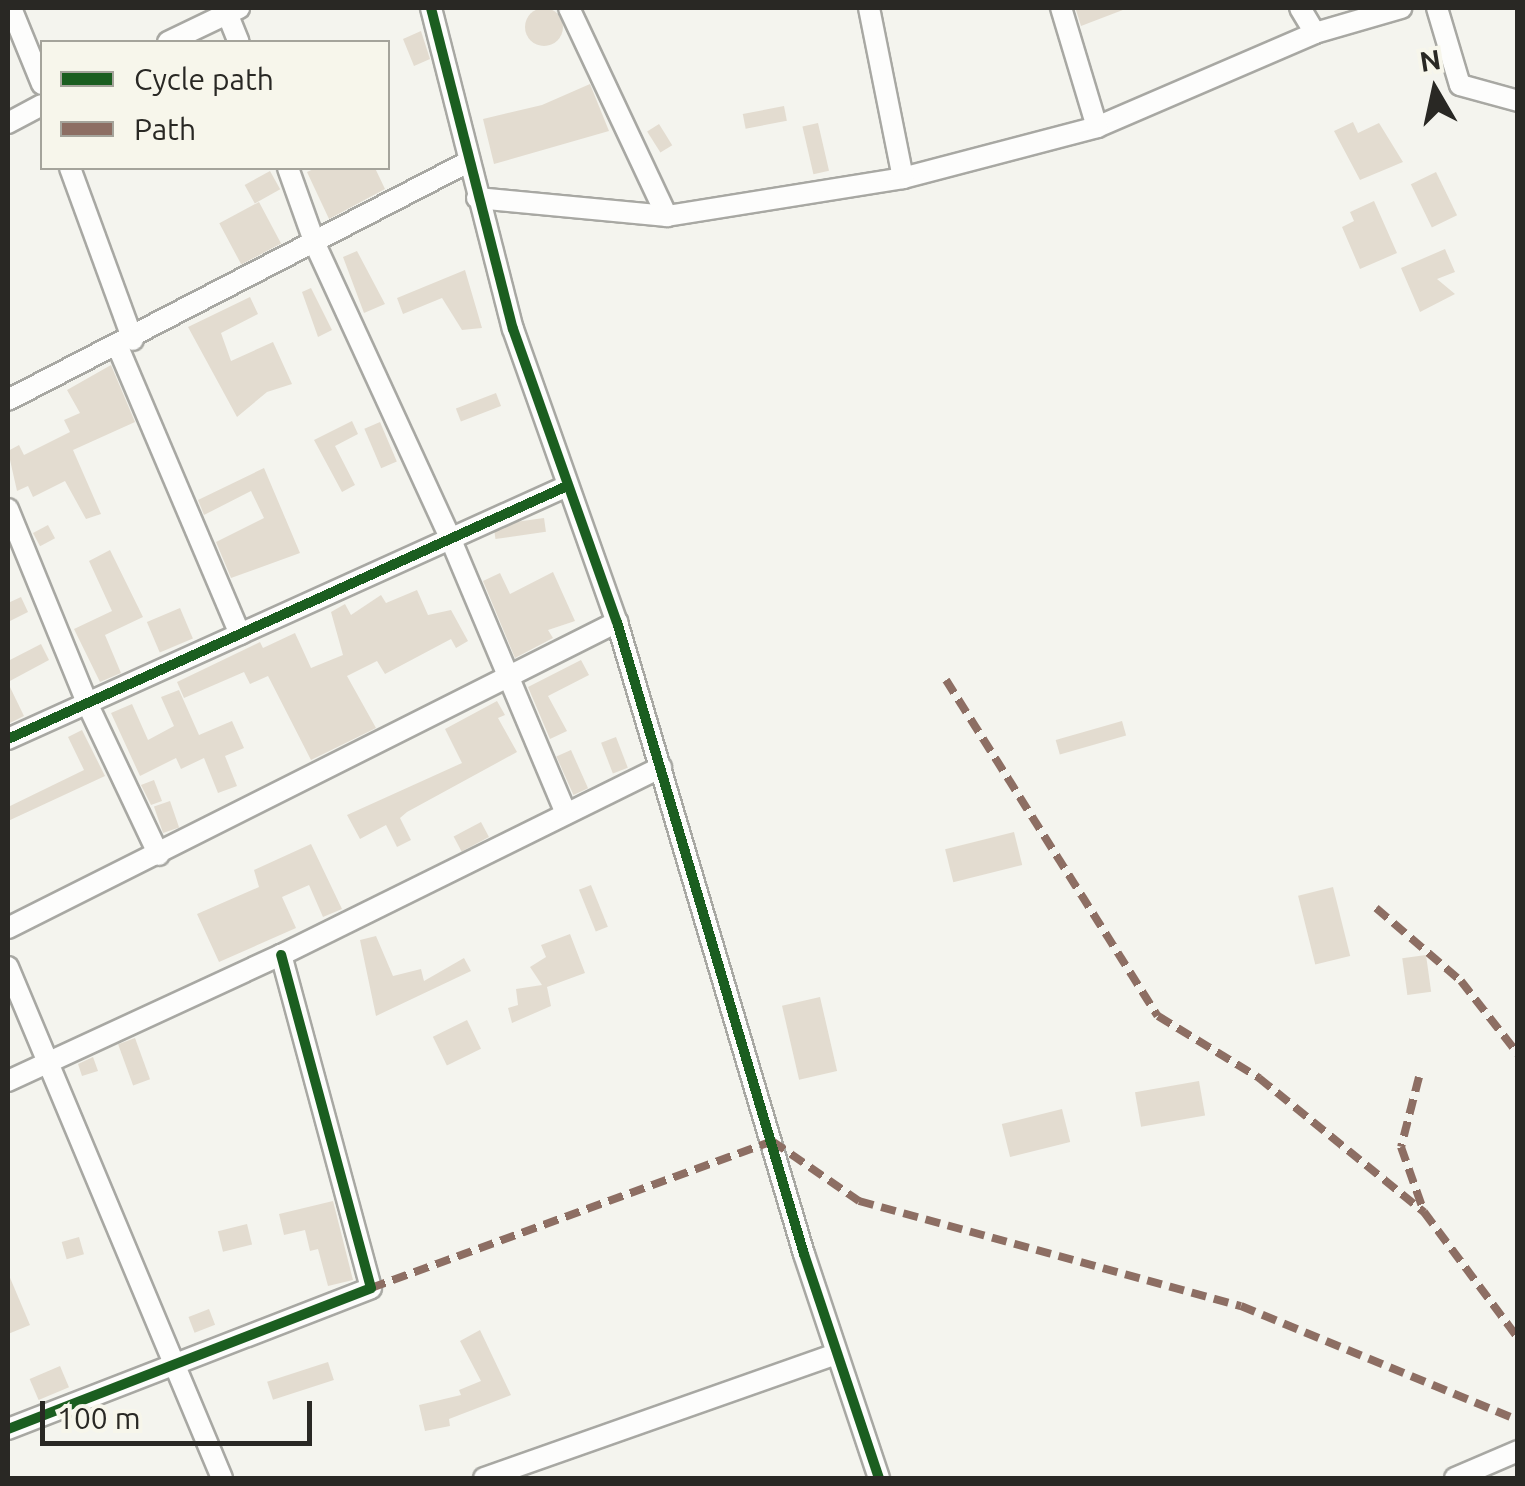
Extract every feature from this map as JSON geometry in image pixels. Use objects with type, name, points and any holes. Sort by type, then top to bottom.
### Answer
[{"type":"street","points":[[11,8],[40,79]]},
{"type":"street","points":[[431,8],[512,330],[617,622],[836,1354],[879,1478]]},
{"type":"street","points":[[569,8],[668,216]]},
{"type":"street","points":[[869,8],[903,178]]},
{"type":"street","points":[[1061,8],[1097,127]]},
{"type":"street","points":[[1300,8],[1315,33]]},
{"type":"street","points":[[477,198],[668,216],[903,178],[1097,127],[1315,33],[1402,8]]},
{"type":"street","points":[[1438,8],[1460,84],[1518,100]]},
{"type":"street","points":[[172,40],[233,10],[239,40]]},
{"type":"street","points":[[8,122],[40,106]]},
{"type":"street","points":[[8,400],[125,343],[468,162]]},
{"type":"street","points":[[71,170],[125,343],[240,634]]},
{"type":"street","points":[[289,170],[315,244],[451,540],[565,812]]},
{"type":"street","points":[[8,739],[567,486]]},
{"type":"street","points":[[8,509],[86,703],[159,855]]},
{"type":"street","points":[[8,928],[617,622]]},
{"type":"street","points":[[8,1080],[281,956],[661,767]]},
{"type":"street","points":[[8,1429],[370,1288],[281,956]]},
{"type":"street","points":[[8,968],[222,1478]]},
{"type":"street","points":[[484,1478],[836,1354]]},
{"type":"street","points":[[1455,1478],[1518,1451]]},
{"type":"building","points":[[544,8],[557,14],[563,27],[557,40],[544,46],[531,40],[525,27],[531,14]]},
{"type":"building","points":[[1084,8],[1128,8],[1081,26],[1076,10]]},
{"type":"building","points":[[421,31],[430,59],[414,66],[403,39]]},
{"type":"building","points":[[590,84],[609,131],[494,164],[483,119],[542,105]]},
{"type":"building","points":[[784,106],[787,121],[746,129],[743,114]]},
{"type":"building","points":[[1353,122],[1358,133],[1379,123],[1403,162],[1360,180],[1334,131]]},
{"type":"building","points":[[818,123],[829,171],[813,174],[802,127]]},
{"type":"building","points":[[659,124],[672,145],[660,153],[647,131]]},
{"type":"building","points":[[376,170],[385,189],[329,219],[307,172]]},
{"type":"building","points":[[270,171],[280,189],[255,203],[245,185]]},
{"type":"building","points":[[1436,172],[1457,215],[1432,227],[1411,184]]},
{"type":"building","points":[[1374,201],[1397,253],[1360,269],[1342,227],[1354,221],[1350,212]]},
{"type":"building","points":[[259,202],[281,243],[241,265],[219,223]]},
{"type":"building","points":[[1445,249],[1455,272],[1437,279],[1455,294],[1420,312],[1401,268]]},
{"type":"building","points":[[357,251],[385,304],[364,313],[343,257]]},
{"type":"building","points":[[465,270],[482,328],[462,330],[442,298],[403,314],[397,298]]},
{"type":"building","points":[[311,288],[332,330],[318,337],[302,292]]},
{"type":"building","points":[[250,297],[258,314],[221,333],[231,361],[273,342],[292,384],[267,392],[237,417],[188,327]]},
{"type":"building","points":[[111,365],[135,422],[73,450],[101,514],[86,519],[65,481],[33,497],[28,486],[17,491],[8,451],[19,445],[24,455],[70,432],[64,420],[80,413],[67,390]]},
{"type":"building","points":[[496,393],[501,406],[461,421],[456,408]]},
{"type":"building","points":[[352,421],[358,434],[335,446],[355,485],[342,492],[314,440]]},
{"type":"building","points":[[380,422],[397,462],[381,468],[364,429]]},
{"type":"building","points":[[264,468],[300,553],[231,578],[216,542],[264,518],[251,491],[204,515],[198,500]]},
{"type":"building","points":[[544,518],[546,532],[495,539],[493,525]]},
{"type":"building","points":[[48,525],[55,538],[40,546],[33,533]]},
{"type":"building","points":[[110,550],[143,617],[105,635],[121,673],[100,682],[74,629],[112,611],[89,561]]},
{"type":"building","points":[[553,572],[575,621],[548,630],[553,638],[515,658],[483,581],[500,573],[510,594]]},
{"type":"building","points":[[417,590],[428,615],[451,610],[468,641],[456,648],[451,639],[385,674],[377,661],[347,676],[376,728],[311,760],[268,676],[250,684],[244,672],[184,698],[177,682],[260,642],[263,648],[295,633],[311,668],[343,655],[331,612],[345,604],[351,615],[381,595],[386,603]]},
{"type":"building","points":[[21,597],[28,612],[8,622],[8,603]]},
{"type":"building","points":[[180,608],[193,638],[160,652],[147,622]]},
{"type":"building","points":[[41,644],[49,660],[8,682],[8,661]]},
{"type":"building","points":[[581,660],[589,675],[548,696],[567,731],[550,739],[528,687]]},
{"type":"building","points":[[8,683],[24,716],[8,724]]},
{"type":"building","points":[[179,690],[199,735],[232,721],[244,748],[225,756],[237,786],[218,793],[204,758],[181,769],[176,758],[140,776],[111,713],[132,704],[148,740],[174,726],[161,697]]},
{"type":"building","points":[[497,701],[505,715],[498,718],[517,752],[407,812],[400,818],[411,840],[397,847],[386,825],[360,839],[347,815],[462,763],[445,729]]},
{"type":"building","points":[[1122,721],[1126,735],[1060,754],[1056,740]]},
{"type":"building","points":[[82,730],[105,776],[8,821],[8,807],[84,770],[68,737]]},
{"type":"building","points":[[616,737],[628,768],[613,774],[601,743]]},
{"type":"building","points":[[571,750],[588,788],[573,795],[556,757]]},
{"type":"building","points":[[154,780],[162,801],[151,805],[141,785]]},
{"type":"building","points":[[170,801],[179,827],[163,833],[154,807]]},
{"type":"building","points":[[481,822],[489,837],[462,852],[454,837]]},
{"type":"building","points":[[1014,832],[1022,865],[953,882],[945,849]]},
{"type":"building","points":[[311,844],[342,909],[323,917],[309,885],[282,897],[296,928],[219,962],[197,914],[259,887],[254,870]]},
{"type":"building","points":[[591,885],[608,927],[596,932],[579,890]]},
{"type":"building","points":[[1333,887],[1350,956],[1315,965],[1298,896]]},
{"type":"building","points":[[570,934],[585,973],[547,987],[551,1006],[512,1023],[508,1008],[518,1005],[516,989],[542,985],[530,967],[546,957],[541,945]]},
{"type":"building","points":[[376,936],[393,976],[421,969],[424,981],[464,958],[471,971],[376,1016],[360,940]]},
{"type":"building","points":[[1426,955],[1431,992],[1407,995],[1402,958]]},
{"type":"building","points":[[820,997],[837,1071],[799,1080],[782,1006]]},
{"type":"building","points":[[467,1020],[481,1049],[447,1065],[433,1037]]},
{"type":"building","points":[[135,1038],[150,1079],[133,1086],[118,1044]]},
{"type":"building","points":[[93,1057],[98,1071],[82,1076],[78,1064]]},
{"type":"building","points":[[1199,1081],[1205,1115],[1141,1127],[1135,1092]]},
{"type":"building","points":[[1062,1109],[1070,1142],[1010,1157],[1002,1124]]},
{"type":"building","points":[[333,1201],[353,1280],[328,1286],[318,1249],[310,1251],[305,1230],[284,1235],[279,1214]]},
{"type":"building","points":[[247,1224],[252,1244],[223,1252],[218,1231]]},
{"type":"building","points":[[79,1237],[84,1254],[67,1259],[62,1242]]},
{"type":"building","points":[[8,1273],[30,1325],[8,1334]]},
{"type":"building","points":[[209,1309],[215,1325],[195,1333],[188,1317]]},
{"type":"building","points":[[480,1330],[511,1395],[449,1419],[450,1426],[425,1431],[419,1405],[461,1395],[459,1390],[481,1381],[460,1341]]},
{"type":"building","points":[[328,1362],[334,1380],[273,1400],[267,1382]]},
{"type":"building","points":[[60,1366],[69,1387],[39,1400],[30,1379]]},
{"type":"marked path","points":[[946,680],[1158,1016],[1259,1078],[1424,1212]]},
{"type":"marked path","points":[[1376,908],[1461,981],[1518,1054]]},
{"type":"marked path","points":[[1419,1077],[1401,1147],[1424,1212],[1518,1338]]},
{"type":"marked path","points":[[371,1288],[772,1141],[859,1201],[1241,1306],[1518,1420]]},
{"type":"cycle path","points":[[431,8],[513,329],[617,622],[804,1254],[879,1478]]},
{"type":"cycle path","points":[[8,739],[567,486]]},
{"type":"cycle path","points":[[8,1429],[371,1288],[281,955]]}]
